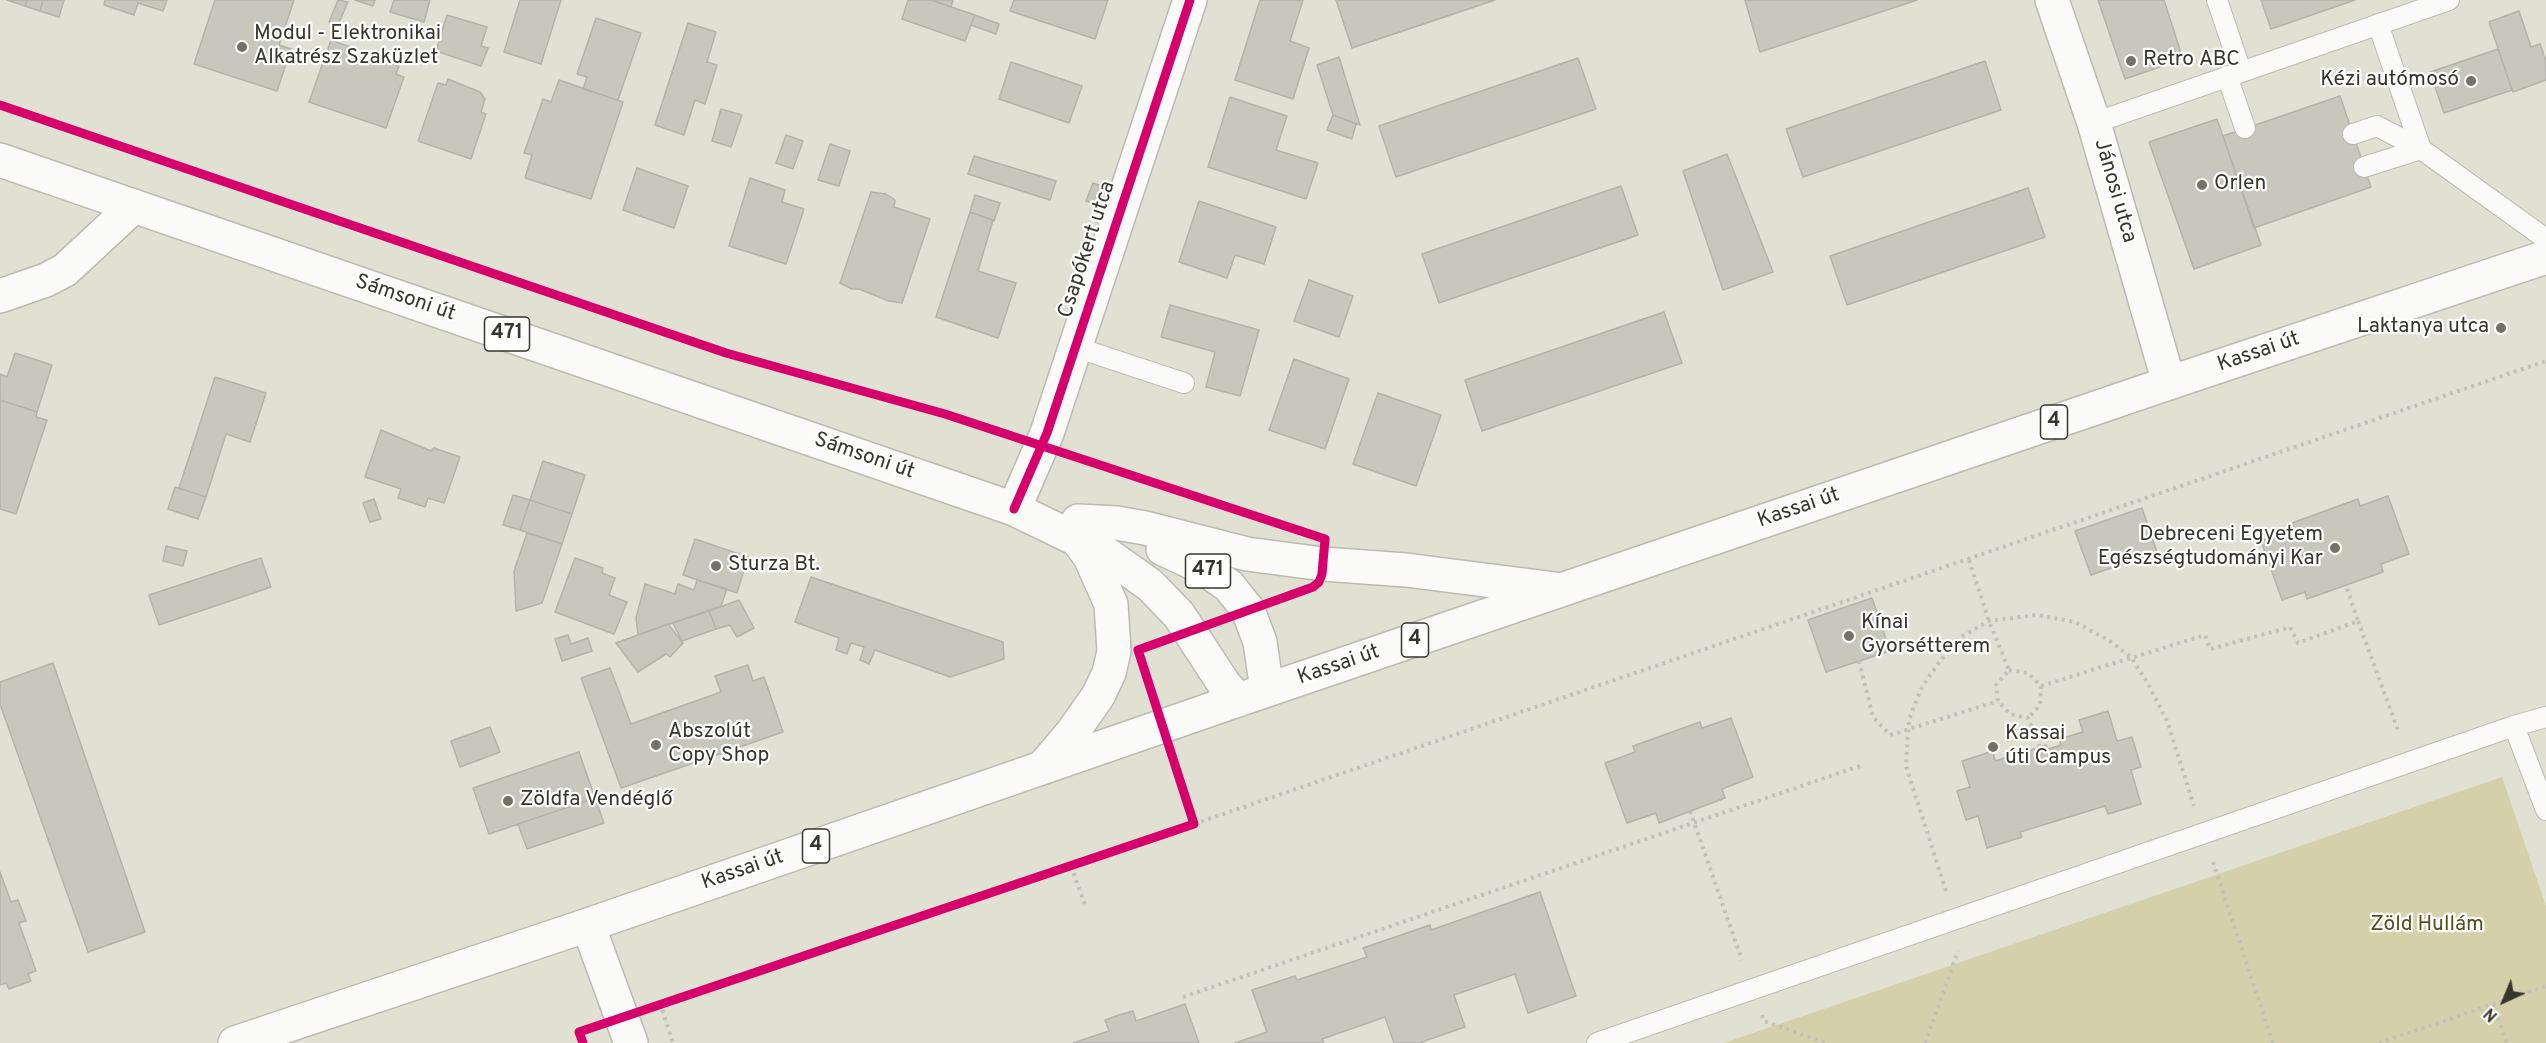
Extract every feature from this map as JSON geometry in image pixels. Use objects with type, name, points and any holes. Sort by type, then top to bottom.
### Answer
[{"type":"main road","name":"Csapókert utca","points":[[1014,509],[1047,433],[1190,0]]},
{"type":"main road","name":"Jánosi utca","points":[[2052,0],[2094,123],[2169,383]]},
{"type":"main road","name":"Sámsoni út","points":[[0,160],[1014,509],[1076,528],[1163,549],[1202,567],[1229,586],[1248,610],[1260,642],[1253,695],[1224,684],[1191,631],[1165,599],[1076,528]]},
{"type":"main road","points":[[0,296],[46,280],[65,270],[134,206]]},
{"type":"main road","name":"Kassai út","points":[[235,1043],[588,925],[1253,695],[2169,383],[2546,257]]},
{"type":"main road","points":[[1043,767],[1072,733],[1098,696],[1109,673],[1114,651],[1112,604],[1076,528],[1117,523],[1247,554],[1323,564],[1406,570],[1562,590]]},
{"type":"main road","points":[[588,925],[626,1030]]},
{"type":"lane","points":[[2217,0],[2245,128]]},
{"type":"lane","points":[[2094,123],[2449,0]]},
{"type":"lane","points":[[2378,24],[2421,149]]},
{"type":"lane","points":[[2353,134],[2377,126],[2421,149],[2546,239]]},
{"type":"lane","points":[[2364,166],[2421,149]]},
{"type":"lane","points":[[1075,347],[1184,382]]},
{"type":"lane","points":[[1601,1042],[2514,726],[2546,717]]},
{"type":"lane","points":[[2514,726],[2546,810]]},
{"type":"path","points":[[1183,828],[2546,361]]},
{"type":"path","points":[[1970,560],[1989,621],[2009,670]]},
{"type":"path","points":[[2346,585],[2410,763]]},
{"type":"path","points":[[1925,1043],[1960,945],[1943,875],[1906,766],[1909,719],[1922,687],[1959,638],[1989,621],[2037,615],[2075,622],[2110,641],[2131,657],[2147,682],[2167,721],[2272,1043]]},
{"type":"path","points":[[2042,686],[2205,635],[2210,649],[2290,627],[2298,643],[2358,621]]},
{"type":"path","points":[[1859,661],[1874,717],[1890,735],[1998,701]]},
{"type":"path","points":[[2009,670],[2028,673],[2042,686]]},
{"type":"path","points":[[2009,670],[1996,685],[1998,701],[2010,714],[2028,717]]},
{"type":"path","points":[[2028,717],[2040,705],[2042,686]]},
{"type":"path","points":[[2028,717],[2040,747]]},
{"type":"path","points":[[1183,998],[1860,766]]},
{"type":"path","points":[[1690,811],[1764,1021],[1826,1043]]},
{"type":"path","points":[[1191,813],[1194,824]]},
{"type":"path","points":[[1059,870],[1082,862]]},
{"type":"path","points":[[1071,866],[1085,905]]},
{"type":"path","points":[[2379,1043],[2546,986]]},
{"type":"path","points":[[626,1030],[664,1002],[673,1043]]},
{"type":"path","points":[[2493,1004],[2507,1043]]},
{"type":"green space","name":"Zöld Hullám","points":[[2502,777],[2546,906],[2546,1043],[1724,1043]]},
{"type":"building","points":[[7,0],[27,0],[25,6]]},
{"type":"building","points":[[27,0],[43,0],[40,11],[25,6]]},
{"type":"building","points":[[43,0],[64,0],[59,17],[40,11]]},
{"type":"building","points":[[105,0],[167,0],[163,11],[138,3],[134,15],[104,5]]},
{"type":"building","name":"Modul - Elektronikai Alkatrész Szaküzlet","points":[[215,0],[294,0],[279,45],[291,49],[277,91],[194,64]]},
{"type":"building","points":[[338,0],[348,2],[338,25],[329,22]]},
{"type":"building","points":[[355,0],[375,0],[373,6]]},
{"type":"building","points":[[394,0],[430,0],[424,22],[390,12]]},
{"type":"building","points":[[520,0],[561,0],[541,64],[504,52]]},
{"type":"building","points":[[908,0],[931,0],[975,15],[965,41],[902,19]]},
{"type":"building","points":[[932,0],[953,0],[951,7]]},
{"type":"building","points":[[1014,0],[1108,0],[1095,39],[1010,11]]},
{"type":"building","points":[[1260,0],[1303,0],[1290,41],[1309,48],[1293,99],[1235,80]]},
{"type":"building","points":[[1336,0],[1495,0],[1352,48]]},
{"type":"building","points":[[1745,0],[1917,0],[1760,52]]},
{"type":"building","points":[[2098,0],[2164,0],[2183,59],[2125,79]]},
{"type":"building","points":[[2261,0],[2355,0],[2271,29]]},
{"type":"building","points":[[2519,11],[2531,47],[2540,44],[2546,61],[2546,80],[2513,92],[2489,22]]},
{"type":"building","points":[[447,15],[487,27],[481,46],[488,48],[481,66],[436,51]]},
{"type":"building","points":[[975,15],[999,24],[996,34],[971,25]]},
{"type":"building","points":[[596,18],[641,33],[618,100],[583,89],[587,77],[577,74]]},
{"type":"building","points":[[688,23],[716,32],[707,62],[717,65],[705,104],[695,100],[684,135],[655,125]]},
{"type":"building","points":[[331,40],[353,48],[350,58],[370,64],[372,56],[399,66],[396,74],[404,77],[386,128],[309,102]]},
{"type":"building","name":"Kézi autómosó","points":[[2498,49],[2512,90],[2444,113],[2430,72]]},
{"type":"building","points":[[1339,57],[1360,125],[1333,115],[1317,65]]},
{"type":"building","points":[[1578,58],[1596,109],[1396,177],[1379,126]]},
{"type":"building","points":[[1985,61],[2001,110],[1803,177],[1786,129]]},
{"type":"building","points":[[1011,62],[1082,86],[1069,123],[999,99]]},
{"type":"building","points":[[448,79],[480,92],[485,99],[481,112],[486,114],[471,159],[418,141],[438,83],[446,85]]},
{"type":"building","points":[[559,80],[623,102],[591,199],[525,178],[532,155],[524,153],[543,99],[551,102]]},
{"type":"building","points":[[2340,96],[2371,187],[2254,228],[2223,136]]},
{"type":"building","points":[[1230,97],[1287,116],[1276,150],[1318,163],[1306,199],[1208,167]]},
{"type":"building","points":[[721,109],[742,115],[731,147],[712,141]]},
{"type":"building","points":[[1333,115],[1356,124],[1352,139],[1327,130]]},
{"type":"building","name":"Orlen","points":[[2217,119],[2261,245],[2194,269],[2149,142]]},
{"type":"building","points":[[786,135],[803,141],[793,169],[776,163]]},
{"type":"building","points":[[830,144],[850,151],[839,186],[818,180]]},
{"type":"building","points":[[1727,154],[1773,272],[1723,290],[1683,171]]},
{"type":"building","points":[[974,156],[1056,181],[1050,200],[968,174]]},
{"type":"building","points":[[637,168],[688,186],[674,228],[623,210]]},
{"type":"building","points":[[750,178],[785,190],[782,202],[804,209],[786,264],[729,246]]},
{"type":"building","points":[[1093,183],[1107,188],[1101,206],[1086,201]]},
{"type":"building","points":[[1621,186],[1638,235],[1439,303],[1422,254]]},
{"type":"building","points":[[2028,188],[2045,237],[1847,305],[1830,256]]},
{"type":"building","points":[[871,192],[886,194],[895,200],[894,207],[930,219],[902,303],[889,301],[840,283]]},
{"type":"building","points":[[975,195],[1000,203],[994,221],[970,212]]},
{"type":"building","points":[[1199,201],[1276,227],[1264,264],[1235,255],[1227,278],[1179,262]]},
{"type":"building","points":[[970,212],[993,220],[978,271],[1016,283],[998,338],[936,317]]},
{"type":"building","points":[[1309,280],[1353,296],[1339,337],[1294,321]]},
{"type":"building","points":[[1170,305],[1259,330],[1240,396],[1206,387],[1215,352],[1161,337]]},
{"type":"building","points":[[1664,312],[1682,363],[1482,431],[1465,380]]},
{"type":"building","points":[[15,353],[52,365],[37,412],[0,400],[0,374],[7,377]]},
{"type":"building","points":[[1294,359],[1349,379],[1325,449],[1269,430]]},
{"type":"building","points":[[215,377],[266,393],[250,442],[226,434],[206,497],[179,488]]},
{"type":"building","points":[[1378,393],[1441,415],[1416,486],[1353,464]]},
{"type":"building","points":[[0,400],[37,412],[36,417],[47,420],[16,514],[0,509]]},
{"type":"building","points":[[381,430],[431,451],[434,448],[460,457],[444,503],[428,498],[425,507],[398,498],[401,489],[365,477]]},
{"type":"building","points":[[543,461],[585,475],[572,514],[530,500]]},
{"type":"building","points":[[175,487],[206,497],[198,519],[168,509]]},
{"type":"building","points":[[513,495],[530,500],[520,530],[503,525]]},
{"type":"building","name":"Debreceni Egyetem Egészségtudományi Kar","points":[[2388,496],[2409,554],[2381,564],[2383,572],[2307,599],[2305,592],[2282,600],[2261,541],[2294,530],[2292,523],[2358,499],[2360,506]]},
{"type":"building","points":[[374,499],[381,519],[370,522],[363,503]]},
{"type":"building","points":[[530,500],[572,514],[562,544],[520,530]]},
{"type":"building","points":[[2142,508],[2157,552],[2091,575],[2075,531]]},
{"type":"building","points":[[527,533],[562,544],[542,603],[516,611],[514,571]]},
{"type":"building","name":"Sturza Bt.","points":[[695,539],[748,557],[737,593],[683,575]]},
{"type":"building","points":[[166,546],[187,551],[183,566],[163,561]]},
{"type":"building","points":[[261,558],[271,587],[159,625],[149,595]]},
{"type":"building","points":[[575,558],[603,568],[602,573],[615,578],[609,595],[627,602],[614,634],[555,612]]},
{"type":"building","points":[[811,577],[1003,642],[1004,659],[950,677],[875,650],[869,664],[860,660],[864,647],[851,643],[847,654],[836,650],[839,638],[795,622]]},
{"type":"building","points":[[697,580],[727,589],[721,606],[638,635],[636,618],[645,584],[675,594],[678,584],[694,590]]},
{"type":"building","name":"Kínai Gyorsétterem","points":[[1872,598],[1890,651],[1826,672],[1808,620]]},
{"type":"building","points":[[739,600],[754,628],[737,637],[730,625],[716,629],[709,611]]},
{"type":"building","points":[[709,611],[716,629],[682,641],[673,623]]},
{"type":"building","points":[[668,624],[683,643],[670,657],[666,654],[638,672],[616,643]]},
{"type":"building","points":[[568,635],[571,644],[588,638],[592,651],[562,661],[555,639]]},
{"type":"building","points":[[53,663],[145,932],[88,952],[0,704],[0,682]]},
{"type":"building","points":[[748,665],[753,681],[764,677],[783,732],[621,788],[581,678],[610,668],[631,724],[721,692],[715,676]]},
{"type":"building","points":[[2108,711],[2117,741],[2132,737],[2141,767],[2131,770],[2141,804],[2108,814],[2105,806],[2020,832],[2022,837],[1987,848],[1978,816],[1966,820],[1957,791],[1970,787],[1962,761],[1993,751],[1995,761],[2011,756],[2013,762],[2030,757],[2028,751],[2046,745],[2048,749],[2061,745],[2059,739],[2083,732],[2079,720]]},
{"type":"building","points":[[1731,718],[1753,777],[1722,789],[1725,798],[1659,823],[1656,813],[1627,823],[1605,763],[1635,752],[1633,746],[1700,722],[1702,728]]},
{"type":"building","points":[[490,727],[500,752],[460,767],[451,741]]},
{"type":"building","points":[[579,752],[595,798],[489,834],[473,788]]},
{"type":"building","points":[[595,798],[604,823],[527,849],[518,824]]},
{"type":"building","points":[[0,872],[11,902],[18,900],[26,921],[19,923],[36,971],[28,974],[31,981],[9,989],[6,983],[0,985]]},
{"type":"building","points":[[1540,892],[1576,996],[1528,1013],[1515,974],[1454,995],[1465,1027],[1419,1043],[1394,1043],[1385,1017],[1322,1039],[1324,1043],[1235,1043],[1267,1032],[1252,990],[1295,976],[1297,980],[1367,957],[1363,948],[1430,925],[1431,930]]},
{"type":"building","points":[[1185,1004],[1199,1043],[1073,1043],[1109,1031],[1105,1020],[1119,1015],[1133,1011],[1136,1021]]},
{"type":"cycle path","points":[[1014,509],[1047,433],[1190,0]]},
{"type":"cycle path","points":[[0,105],[726,353],[945,414],[1325,539],[1322,574],[1319,582],[1313,587],[1138,650],[1194,824],[579,1032],[583,1043]]},
{"type":"place","name":"Modul - Elektronikai Alkatrész Szaküzlet","points":[[242,47]]},
{"type":"place","name":"Retro ABC","points":[[2131,61]]},
{"type":"place","name":"Kézi autómosó","points":[[2471,81]]},
{"type":"place","name":"Orlen","points":[[2202,185]]},
{"type":"place","name":"Laktanya utca","points":[[2501,328]]},
{"type":"place","name":"Debreceni Egyetem Egészségtudományi Kar","points":[[2335,548]]},
{"type":"place","name":"Sturza Bt.","points":[[716,566]]},
{"type":"place","name":"Kínai Gyorsétterem","points":[[1849,636]]},
{"type":"place","name":"Abszolút Copy Shop","points":[[656,745]]},
{"type":"place","name":"Kassai úti Campus","points":[[1993,747]]},
{"type":"place","name":"Zöldfa Vendéglő","points":[[508,801]]}]
